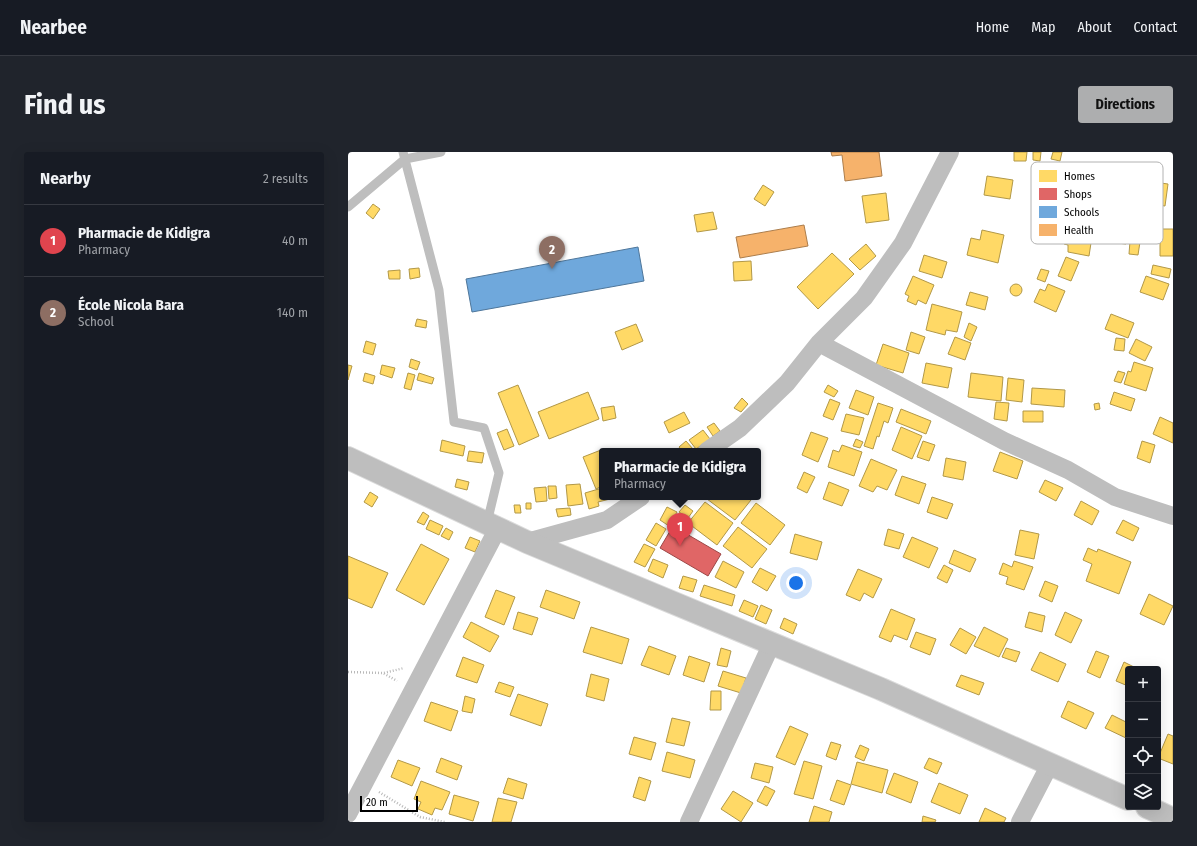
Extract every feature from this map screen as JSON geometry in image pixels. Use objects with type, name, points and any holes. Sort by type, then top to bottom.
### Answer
[{"type":"main road","points":[[348,458],[527,542],[881,689],[1125,798]]},
{"type":"main road","points":[[1154,810],[1173,818]]},
{"type":"street","points":[[711,448],[740,428],[787,383],[819,343],[864,298],[903,243],[950,152]]},
{"type":"street","points":[[819,343],[1004,441],[1068,470],[1114,497],[1173,516]]},
{"type":"street","points":[[527,542],[607,520],[637,500]]},
{"type":"street","points":[[348,814],[413,690],[492,525]]},
{"type":"street","points":[[689,822],[772,643]]},
{"type":"street","points":[[1020,822],[1050,764]]},
{"type":"lane","points":[[348,207],[404,155],[441,152]]},
{"type":"lane","points":[[404,155],[439,290],[454,422],[484,428],[499,473],[492,525]]},
{"type":"path","points":[[348,672],[383,673],[413,690]]},
{"type":"path","points":[[364,783],[420,817],[445,822]]},
{"type":"building: Homes","points":[[1014,152],[1027,152],[1026,161],[1014,161]]},
{"type":"building: Homes","points":[[1033,152],[1041,152],[1040,161],[1033,160]]},
{"type":"building: Homes","points":[[1053,152],[1062,152],[1060,161],[1051,159]]},
{"type":"building: Homes","points":[[987,176],[1013,180],[1010,199],[984,195]]},
{"type":"building: Homes","points":[[1163,183],[1168,184],[1165,206],[1163,206]]},
{"type":"building: Homes","points":[[763,185],[774,192],[765,206],[754,199]]},
{"type":"building: Homes","points":[[886,193],[889,220],[866,223],[862,196]]},
{"type":"building: Homes","points":[[373,204],[380,209],[373,219],[366,213]]},
{"type":"building: Homes","points":[[713,212],[717,229],[697,232],[694,215]]},
{"type":"building: Homes","points":[[1163,229],[1173,229],[1173,256],[1160,256],[1160,244],[1163,244]]},
{"type":"building: Homes","points":[[982,230],[1004,235],[998,263],[967,255],[971,238],[980,240]]},
{"type":"building: Homes","points":[[866,244],[876,256],[860,270],[849,259]]},
{"type":"building: Homes","points":[[1064,244],[1091,244],[1089,256],[1068,252],[1068,245]]},
{"type":"building: Homes","points":[[1130,244],[1140,244],[1138,255],[1129,254]]},
{"type":"building: Homes","points":[[832,253],[854,274],[818,309],[797,287]]},
{"type":"building: Homes","points":[[924,255],[947,262],[942,278],[919,271]]},
{"type":"building: Homes","points":[[1066,257],[1079,262],[1071,281],[1058,276]]},
{"type":"building: Homes","points":[[751,261],[752,280],[734,281],[733,262]]},
{"type":"building: Homes","points":[[1153,265],[1171,269],[1169,278],[1151,274]]},
{"type":"building: Homes","points":[[419,268],[420,277],[410,279],[409,269]]},
{"type":"building: Homes","points":[[1041,269],[1049,271],[1045,282],[1037,279]]},
{"type":"building: Homes","points":[[400,270],[400,279],[389,279],[388,271]]},
{"type":"building: Homes","points":[[913,276],[934,285],[926,304],[918,300],[916,305],[907,301],[909,296],[905,294]]},
{"type":"building: Homes","points":[[1146,276],[1169,284],[1163,300],[1140,292]]},
{"type":"building: Homes","points":[[1018,284],[1021,285],[1021,295],[1014,296],[1011,295],[1010,288],[1011,285]]},
{"type":"building: Homes","points":[[1048,284],[1065,291],[1056,312],[1034,302],[1040,289],[1045,291]]},
{"type":"building: Homes","points":[[970,292],[988,297],[985,310],[966,305]]},
{"type":"building: Homes","points":[[932,304],[962,312],[957,332],[946,330],[945,335],[926,330]]},
{"type":"building: Homes","points":[[1111,314],[1134,323],[1128,338],[1105,329]]},
{"type":"building: Homes","points":[[417,319],[427,321],[426,328],[415,326]]},
{"type":"building: Homes","points":[[969,323],[977,327],[971,341],[964,337]]},
{"type":"building: Homes","points":[[636,324],[643,341],[622,350],[615,332]]},
{"type":"building: Homes","points":[[911,332],[925,337],[919,354],[906,350]]},
{"type":"building: Homes","points":[[955,337],[971,343],[965,360],[948,354]]},
{"type":"building: Homes","points":[[1116,338],[1125,339],[1124,351],[1114,350]]},
{"type":"building: Homes","points":[[1136,339],[1152,347],[1145,361],[1129,353]]},
{"type":"building: Homes","points":[[366,341],[376,344],[373,355],[363,352]]},
{"type":"building: Homes","points":[[883,344],[909,353],[903,373],[876,365]]},
{"type":"building: Homes","points":[[411,359],[420,362],[417,370],[409,367]]},
{"type":"building: Homes","points":[[1134,362],[1153,368],[1146,391],[1124,384],[1128,371],[1131,372]]},
{"type":"building: Homes","points":[[926,363],[952,368],[948,388],[922,383]]},
{"type":"building: Homes","points":[[348,365],[352,366],[348,380]]},
{"type":"building: Homes","points":[[382,365],[395,368],[392,378],[380,374]]},
{"type":"building: Homes","points":[[1118,371],[1125,373],[1121,383],[1114,381]]},
{"type":"building: Homes","points":[[365,373],[375,376],[373,384],[363,381]]},
{"type":"building: Homes","points":[[408,373],[415,375],[411,390],[404,388]]},
{"type":"building: Homes","points":[[419,373],[434,378],[432,384],[417,380]]},
{"type":"building: Homes","points":[[971,373],[1003,377],[1001,401],[968,397]]},
{"type":"building: Homes","points":[[1008,378],[1024,380],[1022,402],[1006,400]]},
{"type":"building: Homes","points":[[518,385],[539,436],[519,445],[498,393]]},
{"type":"building: Homes","points":[[828,385],[838,391],[834,397],[824,392]]},
{"type":"building: Homes","points":[[1032,388],[1065,390],[1064,407],[1031,404]]},
{"type":"building: Homes","points":[[856,390],[874,397],[868,415],[849,408]]},
{"type":"building: Homes","points":[[588,392],[599,419],[549,439],[538,412]]},
{"type":"building: Homes","points":[[1114,392],[1135,399],[1131,411],[1110,404]]},
{"type":"building: Homes","points":[[742,398],[748,404],[741,412],[734,408]]},
{"type":"building: Homes","points":[[830,399],[840,403],[833,420],[823,416]]},
{"type":"building: Homes","points":[[996,402],[1009,403],[1007,421],[994,419]]},
{"type":"building: Homes","points":[[878,403],[893,408],[888,423],[884,421],[873,449],[864,446]]},
{"type":"building: Homes","points":[[1099,403],[1100,409],[1095,410],[1094,404]]},
{"type":"building: Homes","points":[[614,406],[616,418],[603,421],[601,408]]},
{"type":"building: Homes","points":[[901,409],[931,421],[926,434],[896,422]]},
{"type":"building: Homes","points":[[1023,411],[1043,411],[1043,422],[1023,422]]},
{"type":"building: Homes","points":[[684,412],[690,423],[669,433],[664,422]]},
{"type":"building: Homes","points":[[846,414],[864,418],[859,435],[841,431]]},
{"type":"building: Homes","points":[[1160,417],[1173,423],[1173,443],[1153,434]]},
{"type":"building: Homes","points":[[714,423],[720,431],[713,436],[707,427]]},
{"type":"building: Homes","points":[[901,427],[922,436],[912,459],[892,450]]},
{"type":"building: Homes","points":[[507,429],[514,446],[504,450],[497,433]]},
{"type":"building: Homes","points":[[703,430],[710,439],[697,448],[695,448],[689,440]]},
{"type":"building: Homes","points":[[811,432],[828,438],[818,462],[802,455]]},
{"type":"building: Homes","points":[[856,439],[863,442],[860,448],[853,446]]},
{"type":"building: Homes","points":[[442,440],[465,446],[463,456],[440,451]]},
{"type":"building: Homes","points":[[686,441],[692,448],[680,448],[679,447]]},
{"type":"building: Homes","points":[[923,441],[935,445],[929,461],[917,457]]},
{"type":"building: Homes","points":[[1142,441],[1155,445],[1150,463],[1137,458]]},
{"type":"building: Homes","points":[[842,445],[862,452],[854,476],[828,467],[833,450],[839,452]]},
{"type":"building: Homes","points":[[469,451],[484,453],[482,463],[467,461]]},
{"type":"building: Homes","points":[[599,451],[599,488],[596,489],[583,457]]},
{"type":"building: Homes","points":[[1000,452],[1023,461],[1017,479],[993,471]]},
{"type":"building: Homes","points":[[946,458],[966,462],[963,480],[943,476]]},
{"type":"building: Homes","points":[[871,459],[897,470],[887,490],[877,486],[873,492],[859,486]]},
{"type":"building: Homes","points":[[804,472],[815,477],[807,493],[797,488]]},
{"type":"building: Homes","points":[[902,476],[926,484],[919,504],[895,495]]},
{"type":"building: Homes","points":[[457,479],[469,482],[467,490],[455,487]]},
{"type":"building: Homes","points":[[1045,480],[1063,488],[1056,501],[1039,492]]},
{"type":"building: Homes","points":[[829,482],[849,490],[842,506],[823,499]]},
{"type":"building: Homes","points":[[580,484],[583,504],[568,506],[566,485]]},
{"type":"building: Homes","points":[[548,486],[556,486],[557,498],[549,499]]},
{"type":"building: Homes","points":[[546,487],[547,501],[536,502],[534,488]]},
{"type":"building: Homes","points":[[599,489],[599,500],[606,500],[598,502],[599,506],[589,509],[585,493]]},
{"type":"building: Homes","points":[[370,492],[378,497],[372,507],[364,502]]},
{"type":"building: Homes","points":[[932,497],[953,504],[947,519],[927,512]]},
{"type":"building: Homes","points":[[708,500],[751,500],[735,520]]},
{"type":"building: Homes","points":[[1081,501],[1099,511],[1092,525],[1074,515]]},
{"type":"building: Homes","points":[[705,502],[733,523],[717,545],[688,523]]},
{"type":"building: Homes","points":[[526,503],[531,503],[531,509],[526,509]]},
{"type":"building: Homes","points":[[756,503],[785,525],[770,545],[741,523]]},
{"type":"building: Homes","points":[[514,505],[520,505],[521,513],[515,513]]},
{"type":"building: Homes","points":[[685,505],[693,511],[688,518],[679,512]]},
{"type":"building: Homes","points":[[667,507],[677,512],[669,526],[660,520]]},
{"type":"building: Homes","points":[[570,508],[571,515],[558,517],[556,509]]},
{"type":"building: Homes","points":[[423,512],[429,516],[424,525],[417,522]]},
{"type":"building: Homes","points":[[430,520],[443,526],[439,535],[426,529]]},
{"type":"building: Homes","points":[[1123,520],[1139,528],[1133,541],[1116,533]]},
{"type":"building: Homes","points":[[656,523],[666,529],[656,546],[646,540]]},
{"type":"building: Homes","points":[[738,527],[767,549],[752,568],[723,546]]},
{"type":"building: Homes","points":[[446,528],[453,532],[449,540],[441,536]]},
{"type":"building: Homes","points":[[888,529],[904,534],[899,549],[884,545]]},
{"type":"building: Homes","points":[[1020,530],[1039,534],[1034,559],[1015,555]]},
{"type":"building: Homes","points":[[795,534],[822,542],[817,560],[790,553]]},
{"type":"building: Homes","points":[[470,537],[480,541],[475,552],[465,548]]},
{"type":"building: Homes","points":[[912,537],[938,548],[929,568],[903,557]]},
{"type":"building: Homes","points":[[421,544],[449,559],[424,605],[396,590]]},
{"type":"building: Homes","points":[[644,544],[655,549],[645,567],[634,562]]},
{"type":"building: Homes","points":[[1088,548],[1097,552],[1098,549],[1131,562],[1119,594],[1086,581],[1092,564],[1083,560]]},
{"type":"building: Homes","points":[[954,550],[976,559],[970,572],[949,563]]},
{"type":"building: Homes","points":[[348,556],[388,573],[372,608],[348,598]]},
{"type":"building: Homes","points":[[653,559],[668,565],[663,578],[648,571]]},
{"type":"building: Homes","points":[[723,561],[744,572],[736,588],[715,577]]},
{"type":"building: Homes","points":[[1014,561],[1033,567],[1024,590],[1006,584],[1008,577],[999,574],[1003,563],[1012,567]]},
{"type":"building: Homes","points":[[944,565],[953,570],[947,583],[937,578]]},
{"type":"building: Homes","points":[[760,568],[776,576],[767,591],[752,582]]},
{"type":"building: Homes","points":[[858,569],[882,579],[873,598],[864,593],[860,601],[846,595]]},
{"type":"building: Homes","points":[[683,576],[697,580],[693,592],[679,588]]},
{"type":"building: Homes","points":[[1045,581],[1058,586],[1052,602],[1039,596]]},
{"type":"building: Homes","points":[[704,585],[735,595],[732,606],[700,596]]},
{"type":"building: Homes","points":[[496,590],[515,597],[504,625],[485,617]]},
{"type":"building: Homes","points":[[546,590],[580,602],[574,619],[540,607]]},
{"type":"building: Homes","points":[[1149,594],[1173,606],[1164,625],[1140,614]]},
{"type":"building: Homes","points":[[744,600],[758,606],[753,617],[739,611]]},
{"type":"building: Homes","points":[[761,605],[772,610],[766,624],[755,619]]},
{"type":"building: Homes","points":[[891,609],[915,619],[907,640],[894,635],[891,642],[879,637]]},
{"type":"building: Homes","points":[[518,612],[538,618],[532,635],[513,629]]},
{"type":"building: Homes","points":[[1029,612],[1045,616],[1042,632],[1025,627]]},
{"type":"building: Homes","points":[[1065,612],[1082,620],[1071,643],[1055,635]]},
{"type":"building: Homes","points":[[784,618],[797,624],[793,634],[780,628]]},
{"type":"building: Homes","points":[[471,622],[499,636],[490,652],[463,637]]},
{"type":"building: Homes","points":[[591,627],[629,639],[622,664],[583,652]]},
{"type":"building: Homes","points":[[984,627],[1008,639],[999,657],[974,646]]},
{"type":"building: Homes","points":[[960,628],[976,637],[966,654],[950,645]]},
{"type":"building: Homes","points":[[916,632],[936,639],[930,655],[910,647]]},
{"type":"building: Homes","points":[[649,646],[676,656],[669,675],[641,665]]},
{"type":"building: Homes","points":[[721,648],[731,651],[727,667],[717,665]]},
{"type":"building: Homes","points":[[1006,648],[1020,652],[1016,662],[1002,657]]},
{"type":"building: Homes","points":[[1096,651],[1109,656],[1100,678],[1087,672]]},
{"type":"building: Homes","points":[[1040,652],[1066,664],[1058,682],[1031,670]]},
{"type":"building: Homes","points":[[689,656],[710,663],[704,682],[683,675]]},
{"type":"building: Homes","points":[[463,657],[484,665],[477,683],[456,676]]},
{"type":"building: Homes","points":[[1124,662],[1132,666],[1125,666],[1125,685],[1116,681]]},
{"type":"building: Homes","points":[[723,671],[746,678],[741,693],[718,686]]},
{"type":"building: Homes","points":[[591,674],[609,679],[604,701],[586,696]]},
{"type":"building: Homes","points":[[961,675],[984,683],[979,695],[956,686]]},
{"type":"building: Homes","points":[[499,682],[514,687],[510,697],[495,692]]},
{"type":"building: Homes","points":[[711,691],[721,691],[721,710],[710,710]]},
{"type":"building: Homes","points":[[518,694],[548,704],[541,726],[510,715]]},
{"type":"building: Homes","points":[[465,696],[475,699],[472,713],[462,711]]},
{"type":"building: Homes","points":[[1068,701],[1094,713],[1086,729],[1061,717]]},
{"type":"building: Homes","points":[[431,702],[458,711],[451,731],[424,721]]},
{"type":"building: Homes","points":[[1112,715],[1125,722],[1125,738],[1105,728]]},
{"type":"building: Homes","points":[[672,718],[690,722],[684,746],[666,742]]},
{"type":"building: Homes","points":[[790,726],[808,734],[795,765],[776,757]]},
{"type":"building: Homes","points":[[1168,734],[1173,736],[1173,764],[1161,759],[1161,751]]},
{"type":"building: Homes","points":[[634,737],[656,743],[651,760],[629,754]]},
{"type":"building: Homes","points":[[831,742],[841,745],[836,760],[826,756]]},
{"type":"building: Homes","points":[[860,745],[869,749],[864,761],[855,757]]},
{"type":"building: Homes","points":[[667,752],[695,760],[690,778],[662,771]]},
{"type":"building: Homes","points":[[441,758],[462,766],[457,780],[436,772]]},
{"type":"building: Homes","points":[[929,758],[942,763],[937,774],[924,768]]},
{"type":"building: Homes","points":[[398,760],[420,768],[412,786],[391,777]]},
{"type":"building: Homes","points":[[804,761],[822,766],[813,799],[794,794]]},
{"type":"building: Homes","points":[[857,762],[888,770],[882,793],[851,784]]},
{"type":"building: Homes","points":[[755,763],[773,767],[769,783],[751,778]]},
{"type":"building: Homes","points":[[894,773],[918,782],[911,803],[886,793]]},
{"type":"building: Homes","points":[[639,777],[651,781],[645,801],[633,797]]},
{"type":"building: Homes","points":[[508,778],[527,784],[523,799],[503,793]]},
{"type":"building: Homes","points":[[837,780],[851,785],[844,805],[830,800]]},
{"type":"building: Homes","points":[[421,781],[450,792],[442,810],[435,808],[432,815],[418,809],[421,802],[414,799]]},
{"type":"building: Homes","points":[[939,783],[968,795],[960,814],[931,802]]},
{"type":"building: Homes","points":[[765,786],[775,791],[767,806],[757,801]]},
{"type":"building: Homes","points":[[733,791],[753,803],[741,822],[721,809]]},
{"type":"building: Homes","points":[[454,795],[479,802],[473,821],[449,814]]},
{"type":"building: Homes","points":[[498,798],[517,802],[511,822],[492,822]]},
{"type":"building: Homes","points":[[814,806],[832,812],[829,822],[809,822]]},
{"type":"building: Homes","points":[[985,808],[1006,818],[1004,822],[979,822]]},
{"type":"building: Homes","points":[[923,816],[936,820],[935,822],[922,822]]},
{"type":"building: Shops","points":[[673,526],[721,554],[708,576],[660,548]]},
{"type":"building: Schools","points":[[638,247],[644,281],[472,312],[466,279]]},
{"type":"building: Health","points":[[831,152],[879,152],[882,176],[845,181],[842,155],[832,156]]},
{"type":"building: Health","points":[[804,225],[808,246],[740,258],[736,237]]},
{"type":"place","name":"École Nicola Bara","points":[[552,269]]},
{"type":"place","name":"Pharmacie de Kidigra","points":[[680,546]]}]
